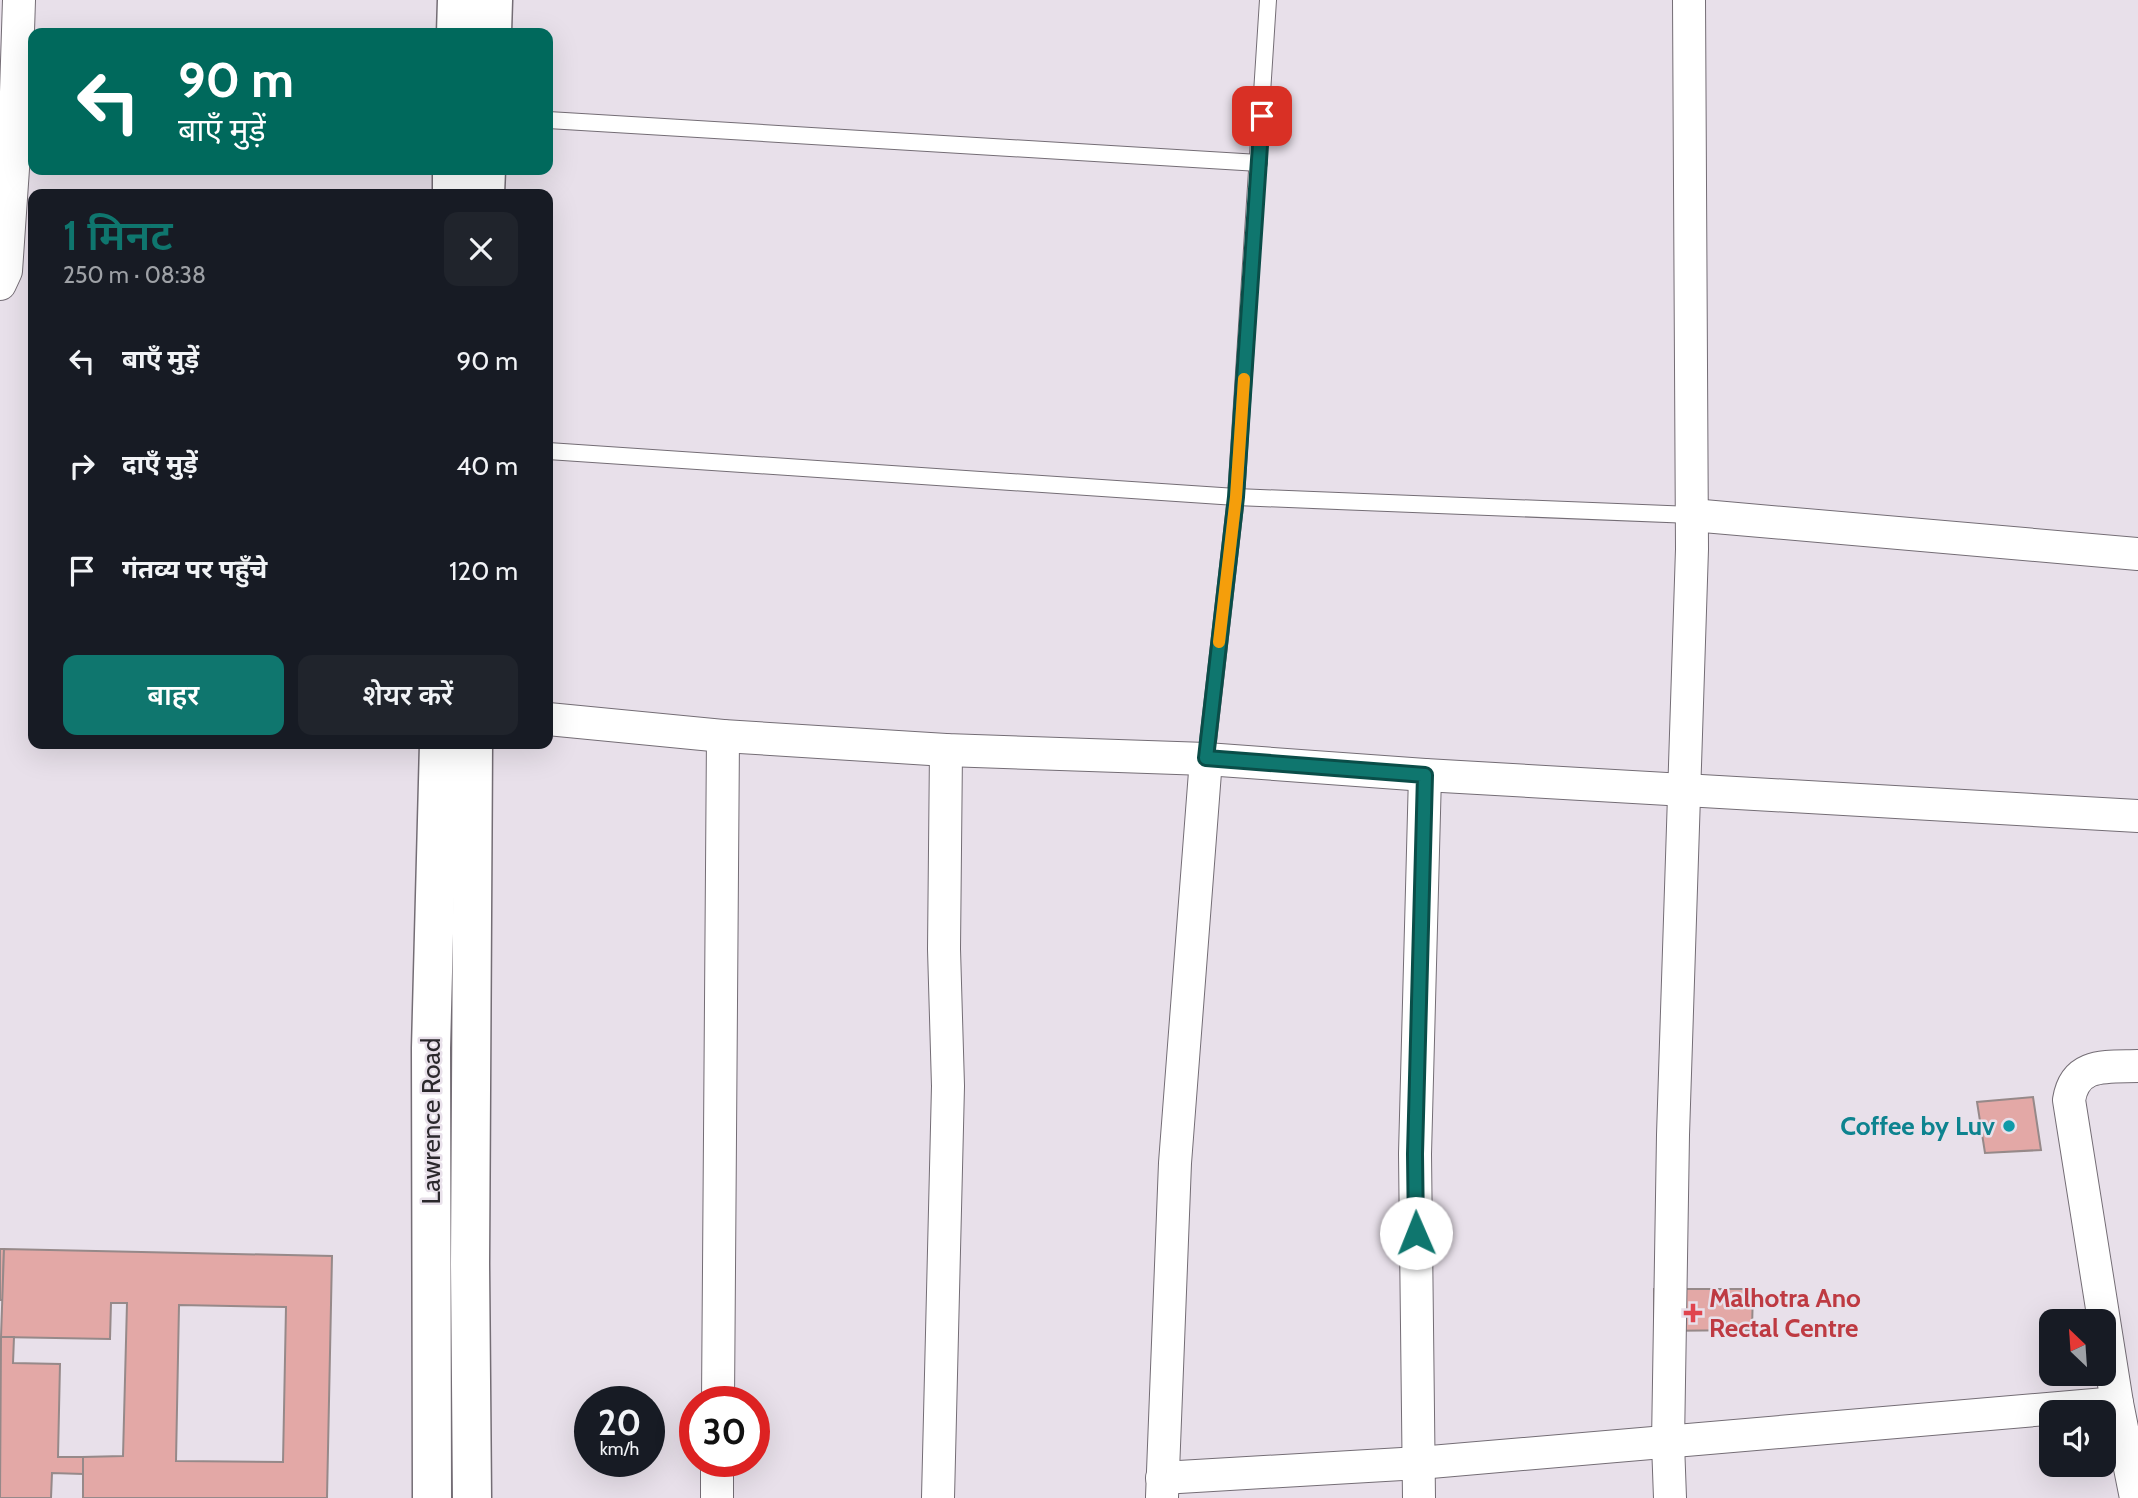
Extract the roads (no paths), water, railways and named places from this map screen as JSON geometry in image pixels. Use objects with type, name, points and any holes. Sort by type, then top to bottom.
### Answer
[{"type":"street","points":[[0,284],[6,271],[14,154],[19,0]]},
{"type":"street","points":[[456,28],[457,0]]},
{"type":"street","points":[[492,28],[493,0]]},
{"type":"street","points":[[1670,1498],[1668,1443],[1692,515],[1689,0]]},
{"type":"street","points":[[1692,515],[2138,554]]},
{"type":"street","points":[[553,719],[723,736],[946,750],[1206,758],[1425,775],[2138,816]]},
{"type":"street","points":[[718,1386],[723,736]]},
{"type":"street","name":"Lawrence Road","points":[[432,1498],[431,1048],[439,749]]},
{"type":"street","name":"Lawrence Road","points":[[472,1498],[470,1264],[473,749]]},
{"type":"street","points":[[938,1498],[948,1086],[944,949],[946,750]]},
{"type":"street","points":[[1206,758],[1175,1163],[1162,1488],[1419,1463],[2117,1403]]},
{"type":"street","points":[[1419,1498],[1415,1154],[1425,775]]},
{"type":"street","points":[[2136,1498],[2117,1403],[2069,1100],[2071,1084],[2082,1072],[2106,1067],[2138,1066]]},
{"type":"street","points":[[431,1263],[470,1264]]},
{"type":"street","points":[[717,1477],[717,1498]]},
{"type":"lane","points":[[1206,758],[1236,497],[1268,0]]},
{"type":"lane","points":[[553,120],[1259,163]]},
{"type":"lane","points":[[553,451],[1236,497],[1692,515]]},
{"type":"place","name":"Coffee by Luv","points":[[2009,1126]]},
{"type":"place","name":"Malhotra Ano Rectal Centre","points":[[1693,1313]]}]
